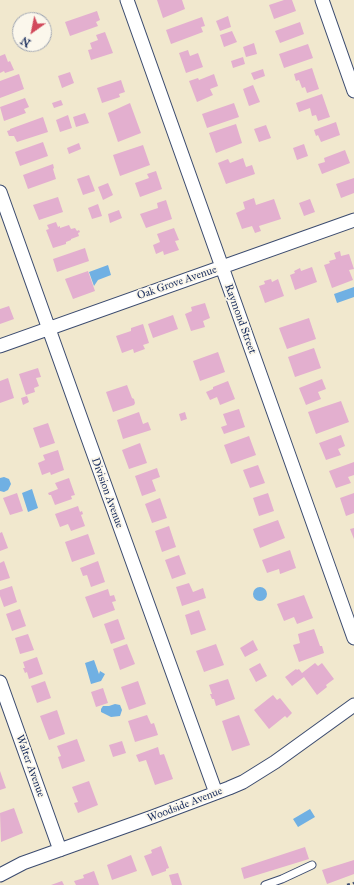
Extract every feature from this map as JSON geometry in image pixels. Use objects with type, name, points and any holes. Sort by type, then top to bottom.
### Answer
[{"type":"street","name":"Raymond Street","points":[[126,0],[354,638]]},
{"type":"street","points":[[322,0],[354,91]]},
{"type":"street","name":"Division Avenue","points":[[0,192],[216,793]]},
{"type":"street","name":"Oak Grove Avenue","points":[[0,346],[354,220]]},
{"type":"street","name":"Walter Avenue","points":[[0,682],[60,850]]},
{"type":"street","name":"Woodside Avenue","points":[[0,875],[23,863],[243,782],[275,762],[354,705]]},
{"type":"lane","points":[[265,885],[283,882],[312,865]]},
{"type":"path","points":[[347,885],[354,883]]},
{"type":"water","points":[[108,265],[111,275],[98,280],[94,286],[89,272]]},
{"type":"water","points":[[354,287],[354,297],[337,303],[334,294]]},
{"type":"water","points":[[4,477],[9,479],[11,484],[8,490],[4,492],[0,491],[0,478]]},
{"type":"water","points":[[32,489],[38,508],[28,512],[22,493]]},
{"type":"water","points":[[260,587],[265,589],[267,594],[265,599],[260,601],[255,599],[253,594],[255,589]]},
{"type":"water","points":[[94,660],[99,674],[100,671],[105,674],[101,681],[91,684],[85,663]]},
{"type":"water","points":[[115,704],[120,705],[122,710],[120,716],[111,717],[101,712],[103,706]]},
{"type":"water","points":[[310,809],[315,817],[298,827],[293,819]]},
{"type":"building","points":[[157,0],[182,0],[185,9],[163,18]]},
{"type":"building","points":[[284,0],[292,0],[296,11],[274,19],[269,5]]},
{"type":"building","points":[[97,11],[100,20],[96,22],[98,26],[70,36],[65,22]]},
{"type":"building","points":[[228,16],[231,27],[220,31],[216,21]]},
{"type":"building","points":[[202,17],[205,26],[201,27],[203,32],[171,44],[166,30]]},
{"type":"building","points":[[300,22],[304,34],[280,43],[275,31]]},
{"type":"building","points":[[232,31],[237,42],[224,47],[220,35]]},
{"type":"building","points":[[105,32],[113,53],[91,60],[88,50],[92,49],[90,43],[98,40],[96,35]]},
{"type":"building","points":[[254,43],[257,54],[246,57],[243,47]]},
{"type":"building","points":[[308,44],[313,58],[284,68],[279,54]]},
{"type":"building","points":[[188,50],[190,56],[198,53],[203,67],[186,73],[179,53]]},
{"type":"building","points":[[5,54],[8,62],[10,61],[14,70],[0,73],[0,56]]},
{"type":"building","points":[[243,57],[245,64],[233,68],[231,61]]},
{"type":"building","points":[[312,68],[319,89],[307,93],[305,87],[302,88],[299,80],[296,81],[294,74]]},
{"type":"building","points":[[263,69],[265,76],[254,80],[251,73]]},
{"type":"building","points":[[70,72],[74,83],[62,88],[58,76]]},
{"type":"building","points":[[19,74],[24,89],[0,98],[0,81]]},
{"type":"building","points":[[214,74],[218,86],[210,89],[213,95],[197,102],[189,81],[198,78],[199,80]]},
{"type":"building","points":[[121,80],[125,92],[119,94],[120,97],[102,103],[97,88]]},
{"type":"building","points":[[253,85],[260,102],[249,106],[243,89]]},
{"type":"building","points":[[322,94],[330,117],[318,121],[316,115],[312,116],[310,108],[299,112],[296,103]]},
{"type":"building","points":[[25,98],[29,107],[24,109],[26,113],[4,121],[0,107]]},
{"type":"building","points":[[61,100],[63,105],[54,108],[52,103]]},
{"type":"building","points":[[130,103],[141,133],[118,142],[108,113]]},
{"type":"building","points":[[234,103],[239,117],[207,128],[202,114]]},
{"type":"building","points":[[85,113],[89,123],[76,127],[73,117]]},
{"type":"building","points":[[68,115],[72,128],[60,132],[56,120]]},
{"type":"building","points":[[43,117],[48,132],[17,142],[14,136],[9,136],[7,131],[10,129]]},
{"type":"building","points":[[336,122],[340,135],[321,142],[318,135],[316,136],[314,130]]},
{"type":"building","points":[[236,124],[242,143],[216,153],[209,133]]},
{"type":"building","points":[[266,125],[271,138],[259,142],[254,129]]},
{"type":"building","points":[[43,142],[48,156],[20,166],[15,152]]},
{"type":"building","points":[[79,143],[81,149],[69,154],[67,148]]},
{"type":"building","points":[[304,144],[308,156],[297,160],[293,148]]},
{"type":"building","points":[[143,145],[150,165],[120,176],[113,155]]},
{"type":"building","points":[[345,150],[350,163],[322,174],[318,164],[325,162],[324,158]]},
{"type":"building","points":[[243,158],[246,167],[252,165],[255,174],[226,184],[218,163],[228,159],[230,163]]},
{"type":"building","points":[[53,164],[56,179],[28,189],[23,175]]},
{"type":"building","points":[[156,171],[162,189],[140,197],[135,183],[149,178],[147,174]]},
{"type":"building","points":[[89,175],[95,191],[83,195],[77,179]]},
{"type":"building","points":[[354,178],[354,193],[341,198],[336,184]]},
{"type":"building","points":[[108,183],[113,195],[103,200],[98,187]]},
{"type":"building","points":[[58,197],[63,212],[39,220],[33,205]]},
{"type":"building","points":[[254,198],[256,205],[274,199],[281,219],[259,226],[261,231],[255,233],[252,226],[242,229],[236,213],[245,209],[243,202]]},
{"type":"building","points":[[310,199],[315,212],[304,216],[299,203]]},
{"type":"building","points":[[166,200],[172,219],[146,228],[140,214],[158,208],[157,203]]},
{"type":"building","points":[[98,204],[102,216],[92,219],[88,208]]},
{"type":"building","points":[[119,210],[122,218],[110,223],[108,214]]},
{"type":"building","points":[[56,222],[60,228],[69,225],[71,229],[75,228],[77,231],[79,230],[79,236],[66,242],[66,244],[53,248],[46,230],[49,229],[47,225]]},
{"type":"building","points":[[174,228],[179,240],[175,241],[179,250],[164,255],[163,251],[156,254],[153,245],[160,242],[157,234]]},
{"type":"building","points":[[85,248],[89,261],[57,272],[53,259]]},
{"type":"building","points":[[340,251],[341,256],[349,254],[354,269],[349,270],[353,280],[332,288],[324,265],[330,263],[329,261],[336,259],[334,253]]},
{"type":"building","points":[[312,267],[317,282],[295,290],[290,275],[295,273],[294,271],[300,268],[301,271]]},
{"type":"building","points":[[88,271],[95,291],[73,299],[65,279]]},
{"type":"building","points":[[271,279],[272,282],[278,279],[284,296],[265,303],[259,286],[265,284],[264,281]]},
{"type":"building","points":[[205,303],[210,318],[203,321],[205,327],[191,331],[185,314],[192,311],[191,307]]},
{"type":"building","points":[[9,306],[14,319],[0,324],[0,309]]},
{"type":"building","points":[[173,315],[178,329],[153,338],[148,324]]},
{"type":"building","points":[[309,318],[316,339],[287,349],[279,328]]},
{"type":"building","points":[[143,324],[149,343],[143,345],[145,349],[134,353],[133,349],[122,353],[116,336],[131,331],[131,328]]},
{"type":"building","points":[[314,348],[321,368],[295,377],[288,357]]},
{"type":"building","points":[[218,352],[225,372],[200,381],[193,361]]},
{"type":"building","points":[[38,368],[41,377],[36,378],[39,386],[34,388],[35,392],[26,395],[19,374]]},
{"type":"building","points":[[8,378],[14,398],[0,403],[0,381]]},
{"type":"building","points":[[322,379],[326,389],[318,392],[321,399],[306,405],[299,388]]},
{"type":"building","points":[[228,381],[235,399],[220,405],[217,397],[210,400],[206,392],[213,389],[213,387]]},
{"type":"building","points":[[127,385],[132,398],[134,399],[134,405],[113,412],[106,392]]},
{"type":"building","points":[[27,396],[29,402],[23,405],[21,398]]},
{"type":"building","points":[[341,401],[349,422],[316,434],[308,412]]},
{"type":"building","points":[[239,409],[245,427],[224,434],[221,427],[227,425],[223,414]]},
{"type":"building","points":[[139,412],[143,424],[148,422],[151,430],[123,439],[117,420]]},
{"type":"building","points":[[185,412],[187,419],[181,421],[179,414]]},
{"type":"building","points":[[48,423],[55,443],[40,448],[33,428]]},
{"type":"building","points":[[341,435],[345,446],[338,449],[341,455],[326,460],[319,443]]},
{"type":"building","points":[[249,436],[256,455],[231,464],[224,445]]},
{"type":"building","points":[[140,443],[147,463],[129,469],[122,450]]},
{"type":"building","points":[[58,450],[64,470],[51,475],[50,472],[42,475],[38,463],[45,460],[43,455]]},
{"type":"building","points":[[354,462],[354,475],[348,477],[351,483],[336,488],[329,471]]},
{"type":"building","points":[[258,465],[265,483],[250,488],[243,470]]},
{"type":"building","points":[[157,468],[160,477],[152,480],[156,491],[142,496],[135,476]]},
{"type":"building","points":[[69,478],[75,495],[71,496],[72,499],[55,505],[51,495],[48,493],[58,489],[55,483]]},
{"type":"building","points":[[17,493],[23,511],[10,515],[3,498]]},
{"type":"building","points":[[268,493],[274,511],[259,516],[253,498]]},
{"type":"building","points":[[354,493],[354,513],[346,516],[340,498]]},
{"type":"building","points":[[160,498],[167,518],[152,523],[145,504]]},
{"type":"building","points":[[78,506],[80,512],[82,511],[83,514],[81,515],[85,526],[71,531],[68,524],[60,527],[55,514]]},
{"type":"building","points":[[278,520],[285,538],[260,548],[253,529]]},
{"type":"building","points":[[169,526],[176,547],[162,552],[155,531]]},
{"type":"building","points":[[354,528],[354,539],[350,529]]},
{"type":"building","points":[[2,532],[8,548],[0,551],[0,533]]},
{"type":"building","points":[[88,534],[95,554],[72,562],[65,542]]},
{"type":"building","points":[[290,550],[296,568],[280,574],[279,569],[267,573],[262,560]]},
{"type":"building","points":[[179,555],[186,574],[172,579],[165,560]]},
{"type":"building","points":[[4,561],[10,578],[0,581],[0,563]]},
{"type":"building","points":[[98,561],[105,582],[91,587],[87,575],[83,576],[80,568]]},
{"type":"building","points":[[189,583],[193,592],[203,588],[206,598],[182,606],[176,587]]},
{"type":"building","points":[[12,586],[17,602],[4,607],[0,596],[0,590]]},
{"type":"building","points":[[108,589],[110,596],[114,595],[116,601],[112,602],[115,610],[93,618],[85,597]]},
{"type":"building","points":[[304,595],[313,618],[297,624],[294,617],[284,621],[277,604]]},
{"type":"building","points":[[20,609],[26,626],[12,631],[6,614]]},
{"type":"building","points":[[199,610],[206,630],[191,635],[185,615]]},
{"type":"building","points":[[118,619],[125,639],[111,644],[104,624]]},
{"type":"building","points":[[314,629],[324,653],[299,662],[293,645],[300,643],[298,634]]},
{"type":"building","points":[[28,634],[34,650],[20,654],[15,638]]},
{"type":"building","points":[[253,640],[258,650],[245,657],[240,648]]},
{"type":"building","points":[[127,644],[135,664],[120,670],[113,649]]},
{"type":"building","points":[[216,644],[224,665],[204,672],[196,651]]},
{"type":"building","points":[[37,657],[43,674],[29,679],[27,672],[25,673],[23,668],[25,668],[23,662]]},
{"type":"building","points":[[260,663],[267,676],[256,682],[249,669]]},
{"type":"building","points":[[315,663],[318,666],[322,663],[334,679],[317,695],[304,677],[292,686],[285,677],[296,669],[299,669],[302,673]]},
{"type":"building","points":[[228,679],[235,699],[216,706],[214,699],[212,699],[210,694],[212,694],[209,685]]},
{"type":"building","points":[[45,681],[51,698],[37,703],[31,686]]},
{"type":"building","points":[[138,681],[146,704],[129,710],[121,687]]},
{"type":"building","points":[[103,688],[108,703],[96,707],[91,692]]},
{"type":"building","points":[[273,695],[277,700],[280,698],[292,713],[287,718],[285,716],[269,729],[254,710]]},
{"type":"building","points":[[57,710],[65,734],[49,740],[40,716]]},
{"type":"building","points":[[147,715],[151,724],[154,723],[158,735],[135,742],[128,721]]},
{"type":"building","points":[[239,715],[250,745],[232,751],[222,721]]},
{"type":"building","points":[[77,739],[85,761],[62,769],[58,757],[61,756],[57,746]]},
{"type":"building","points":[[122,741],[126,753],[113,757],[109,745]]},
{"type":"building","points":[[158,747],[160,755],[164,754],[173,779],[155,785],[146,760],[139,762],[136,755]]},
{"type":"building","points":[[0,771],[6,788],[0,790]]},
{"type":"building","points":[[89,781],[98,805],[78,813],[74,803],[78,802],[72,787]]},
{"type":"building","points":[[14,808],[23,833],[1,842],[0,813]]},
{"type":"building","points":[[161,846],[169,868],[166,869],[166,871],[152,876],[144,856],[152,853],[151,850]]},
{"type":"building","points":[[305,847],[309,859],[244,879],[241,868]]},
{"type":"building","points":[[131,855],[137,871],[112,880],[107,865]]},
{"type":"building","points":[[354,860],[354,874],[327,884],[322,870]]},
{"type":"building","points":[[94,871],[99,885],[76,885],[74,881],[84,878],[83,875]]},
{"type":"building","points":[[178,873],[182,885],[172,885],[169,875]]},
{"type":"building","points":[[62,881],[64,885],[51,885]]}]
